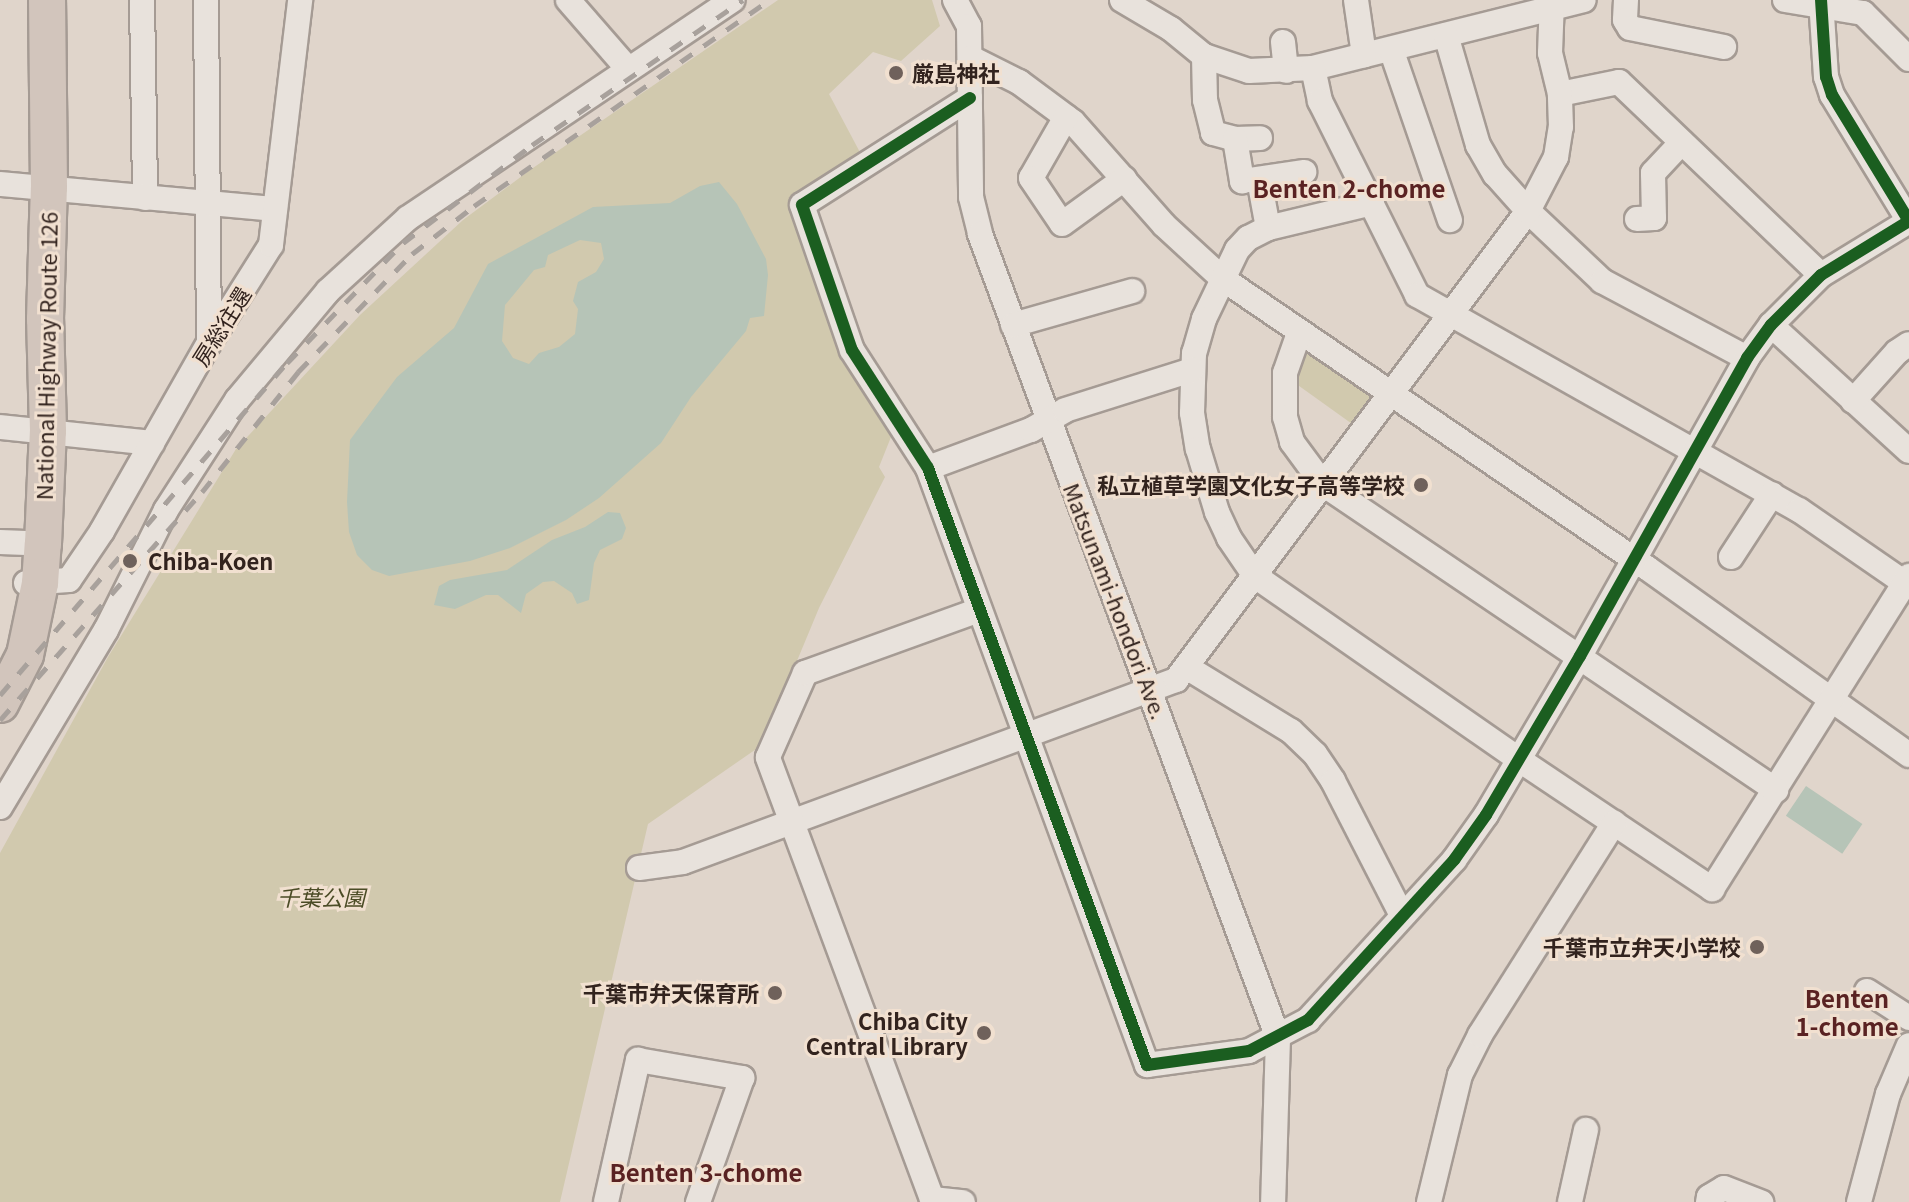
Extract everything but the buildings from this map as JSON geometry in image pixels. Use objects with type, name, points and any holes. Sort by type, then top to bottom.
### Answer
[{"type":"highway","name":"National Highway Route 126","points":[[0,664],[32,583],[13,543],[26,429],[45,319],[26,186],[30,0]]},
{"type":"highway","name":"National Highway Route 126","points":[[26,186],[47,0]]},
{"type":"highway","name":"National Highway Route 126","points":[[0,704],[25,655],[32,583],[26,429]]},
{"type":"street","points":[[142,0],[145,198]]},
{"type":"street","points":[[206,0],[209,343]]},
{"type":"street","name":"房総往還","points":[[32,583],[69,580],[102,531],[209,343],[271,245],[300,0]]},
{"type":"street","points":[[568,0],[628,69]]},
{"type":"street","points":[[0,807],[106,630],[166,510],[237,400],[328,291],[408,218],[732,0]]},
{"type":"street","name":"Matsunami-hondori Ave.","points":[[955,0],[969,26],[971,197],[1047,420],[1278,1038],[1273,1202]]},
{"type":"street","points":[[1122,0],[1171,29],[1204,56],[1249,71],[1313,68],[1446,35],[1552,4],[1584,0]]},
{"type":"street","points":[[1356,0],[1364,55]]},
{"type":"street","points":[[1626,0],[1625,20],[1630,28],[1724,47]]},
{"type":"street","points":[[1785,0],[1863,13],[1909,59]]},
{"type":"street","points":[[639,868],[683,862],[1176,680],[1528,211],[1556,157],[1561,127],[1560,94],[1550,53],[1552,4]]},
{"type":"street","points":[[970,98],[802,205],[852,350],[928,468],[1147,1065],[1249,1051],[1308,1020],[1454,860],[1580,656],[1747,358],[1771,325],[1821,275],[1909,221],[1832,95],[1826,77],[1821,4]]},
{"type":"street","points":[[1446,35],[1478,145],[1495,174],[1528,211],[1602,281],[1747,358]]},
{"type":"street","points":[[1283,42],[1286,71]]},
{"type":"street","points":[[1391,49],[1450,220]]},
{"type":"street","points":[[1204,56],[1205,100],[1213,133],[1235,139],[1260,138]]},
{"type":"street","points":[[971,58],[1019,82],[1066,117],[1164,225],[1223,279],[1634,560],[1909,755]]},
{"type":"street","points":[[1313,68],[1320,101],[1372,203],[1417,295],[1772,494],[1907,582],[1712,889],[1255,576],[1229,538],[1217,512],[1196,437],[1192,370],[1204,319],[1237,250],[1248,238],[1268,228],[1372,203]]},
{"type":"street","points":[[1560,94],[1619,82],[1821,275]]},
{"type":"street","points":[[1066,117],[1031,178],[1062,224],[1124,179]]},
{"type":"street","points":[[1235,139],[1242,181],[1304,172]]},
{"type":"street","points":[[1637,219],[1654,218],[1653,173],[1682,142]]},
{"type":"street","points":[[1259,179],[1268,228]]},
{"type":"street","points":[[26,186],[275,209]]},
{"type":"street","points":[[1013,325],[1132,291]]},
{"type":"street","points":[[1771,325],[1909,451]]},
{"type":"street","points":[[1299,333],[1285,373],[1285,417],[1292,442],[1323,484],[1776,790]]},
{"type":"street","points":[[1853,401],[1897,352],[1909,344]]},
{"type":"street","points":[[928,468],[1065,410],[1192,370]]},
{"type":"street","points":[[26,429],[152,443]]},
{"type":"street","points":[[1731,557],[1772,494]]},
{"type":"street","points":[[963,1202],[931,1200],[768,757],[805,673],[979,610]]},
{"type":"street","points":[[1188,668],[1291,731],[1315,754],[1333,781],[1402,915]]},
{"type":"street","points":[[1429,1202],[1460,1075],[1480,1035],[1614,823]]},
{"type":"street","points":[[1867,991],[1909,1018]]},
{"type":"street","points":[[1859,1202],[1888,1094],[1909,1045]]},
{"type":"street","points":[[606,1202],[638,1060],[742,1078],[698,1202]]},
{"type":"street","points":[[1570,1202],[1586,1130]]},
{"type":"street","points":[[1708,1202],[1709,1197],[1724,1188],[1761,1202]]},
{"type":"green space","name":"千葉公園","points":[[778,0],[932,0],[940,26],[901,61],[873,52],[829,94],[863,158],[797,205],[849,364],[891,437],[879,467],[885,477],[819,608],[762,745],[648,824],[560,1202],[0,1202],[0,853],[108,657],[236,449],[360,315],[463,220],[530,170]]},
{"type":"green space","points":[[1301,345],[1370,395],[1372,400],[1355,426],[1288,378]]},
{"type":"shaded area","points":[[719,182],[737,204],[766,259],[768,275],[764,316],[750,318],[746,331],[691,397],[661,443],[599,498],[566,520],[510,548],[470,561],[389,576],[372,570],[357,555],[349,532],[350,440],[397,377],[454,328],[488,264],[593,207],[670,203],[700,186]],"holes":[[[580,240],[601,243],[604,259],[596,272],[578,282],[573,301],[578,309],[575,334],[559,347],[539,353],[529,364],[513,358],[502,341],[505,305],[534,270],[545,267],[548,255]]]},
{"type":"shaded area","points":[[608,512],[620,513],[626,528],[622,539],[600,550],[594,563],[589,600],[577,604],[572,593],[554,581],[543,582],[526,594],[521,613],[498,595],[486,595],[455,609],[434,605],[439,586],[450,580],[507,570],[552,540],[585,527]]},
{"type":"shaded area","points":[[1806,786],[1862,824],[1842,854],[1786,816]]},
{"type":"railway","points":[[0,695],[287,363],[403,243],[532,145],[743,0]]},
{"type":"railway","points":[[0,720],[202,492],[298,372],[412,254],[474,206],[769,0]]},
{"type":"cycle path","points":[[970,98],[802,205],[852,350],[928,468],[1147,1065],[1249,1051],[1308,1020],[1454,860],[1486,815],[1580,656],[1747,358],[1771,325],[1821,275],[1909,221],[1832,95],[1826,77],[1821,0]]},
{"type":"place","name":"厳島神社","points":[[896,73]]},
{"type":"place","name":"私立植草学園文化女子高等学校","points":[[1421,485]]},
{"type":"place","name":"Chiba-Koen","points":[[130,561]]},
{"type":"place","name":"千葉市立弁天小学校","points":[[1757,947]]},
{"type":"place","name":"千葉市弁天保育所","points":[[775,993]]},
{"type":"place","name":"Chiba City Central Library","points":[[984,1033]]},
{"type":"district","name":"Benten 2-chome","points":[[1349,188]]},
{"type":"district","name":"Benten 1-chome","points":[[1847,1012]]},
{"type":"district","name":"Benten 3-chome","points":[[706,1172]]}]
